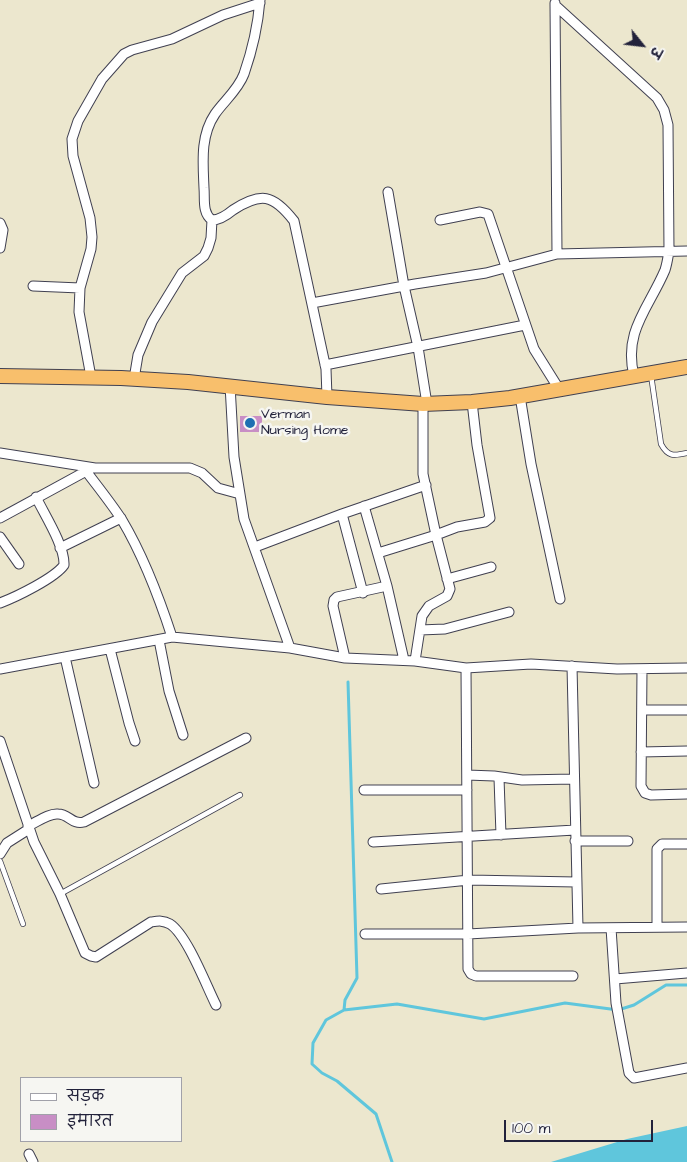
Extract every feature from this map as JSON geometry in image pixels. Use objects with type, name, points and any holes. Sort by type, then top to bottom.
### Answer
[{"type":"highway","points":[[0,376],[134,378],[230,385],[327,397],[425,404],[472,402],[520,396],[687,368]]},
{"type":"street","points":[[91,377],[79,312],[80,288],[91,250],[92,237],[90,218],[73,156],[72,139],[78,122],[102,78],[124,54],[172,39],[223,15],[260,2],[256,31],[243,75],[236,89],[214,115],[204,142],[205,213],[212,220],[211,238],[208,248],[204,256],[182,273],[152,322],[138,355],[134,378]]},
{"type":"street","points":[[555,3],[657,98],[664,110],[668,125],[669,251],[665,270],[642,314],[632,339],[630,353],[634,376]]},
{"type":"street","points":[[555,3],[557,254]]},
{"type":"street","points":[[388,192],[404,286],[418,347],[425,404],[424,474],[450,593],[443,599],[428,606],[422,616],[415,661]]},
{"type":"street","points":[[212,220],[227,215],[255,198],[270,200],[288,213],[297,227],[325,364],[328,383],[327,397]]},
{"type":"street","points":[[440,220],[480,212],[488,214],[534,349],[559,389]]},
{"type":"street","points":[[0,224],[3,230],[0,248]]},
{"type":"street","points":[[312,304],[404,286],[486,273],[557,254],[687,251]]},
{"type":"street","points":[[33,286],[80,288]]},
{"type":"street","points":[[325,364],[525,325]]},
{"type":"street","points":[[230,385],[234,457],[244,519],[290,648]]},
{"type":"street","points":[[520,396],[531,464],[560,599]]},
{"type":"street","points":[[378,553],[436,535],[457,526],[485,522],[490,518],[480,469],[472,402]]},
{"type":"street","points":[[0,453],[89,469],[190,468],[202,473],[218,488],[240,494]]},
{"type":"street","points":[[0,518],[89,469]]},
{"type":"street","points":[[89,469],[121,518],[140,553],[172,637]]},
{"type":"street","points":[[255,547],[426,485]]},
{"type":"street","points":[[0,603],[30,589],[62,568],[64,562],[60,548],[36,497]]},
{"type":"street","points":[[364,506],[387,586],[404,660]]},
{"type":"street","points":[[342,514],[363,593]]},
{"type":"street","points":[[60,548],[121,518]]},
{"type":"street","points":[[0,537],[19,564]]},
{"type":"street","points":[[447,578],[491,567]]},
{"type":"street","points":[[345,658],[333,602],[337,598],[387,586]]},
{"type":"street","points":[[420,630],[445,630],[509,612]]},
{"type":"street","points":[[0,669],[172,637],[290,648],[345,658],[404,660],[466,668],[531,664],[642,669],[687,668]]},
{"type":"street","points":[[159,640],[169,691],[183,735]]},
{"type":"street","points":[[110,649],[135,741]]},
{"type":"street","points":[[65,657],[94,783]]},
{"type":"street","points":[[572,666],[578,928]]},
{"type":"street","points":[[466,668],[469,973],[474,976],[572,976]]},
{"type":"street","points":[[642,669],[641,786],[645,793],[651,795],[687,794]]},
{"type":"street","points":[[642,710],[687,710]]},
{"type":"street","points":[[0,854],[7,843],[29,827],[54,814],[60,814],[75,823],[84,822],[246,738]]},
{"type":"street","points":[[0,741],[34,842],[60,894],[85,953],[96,957],[151,922],[161,920],[169,923],[184,940],[216,1005]]},
{"type":"street","points":[[641,752],[687,751]]},
{"type":"street","points":[[467,776],[522,780],[574,779]]},
{"type":"street","points":[[499,778],[501,835]]},
{"type":"street","points":[[364,790],[467,790]]},
{"type":"street","points":[[374,842],[575,830]]},
{"type":"street","points":[[576,841],[628,841]]},
{"type":"street","points":[[657,927],[656,852],[662,844],[687,844]]},
{"type":"street","points":[[381,889],[469,880],[576,882]]},
{"type":"street","points":[[365,934],[468,934],[578,928],[687,926]]},
{"type":"street","points":[[611,928],[616,1003],[629,1073],[634,1078],[687,1068]]},
{"type":"street","points":[[615,979],[687,973]]},
{"type":"lane","points":[[651,373],[661,444],[665,452],[670,454],[687,453]]},
{"type":"lane","points":[[60,894],[240,795]]},
{"type":"lane","points":[[0,861],[23,924]]},
{"type":"water","points":[[687,1126],[687,1162],[551,1162],[627,1139]]},
{"type":"building","points":[[240,416],[262,416],[262,432],[240,432]]},
{"type":"waterway","points":[[344,1010],[345,1000],[357,978],[348,682]]},
{"type":"waterway","points":[[392,1162],[376,1114],[337,1081],[322,1073],[312,1064],[313,1043],[326,1020],[344,1010],[397,1004],[484,1019],[565,1003],[618,1010],[634,1005],[666,985],[687,985]]},
{"type":"place","name":"Verman Nursing Home","points":[[250,423]]}]
